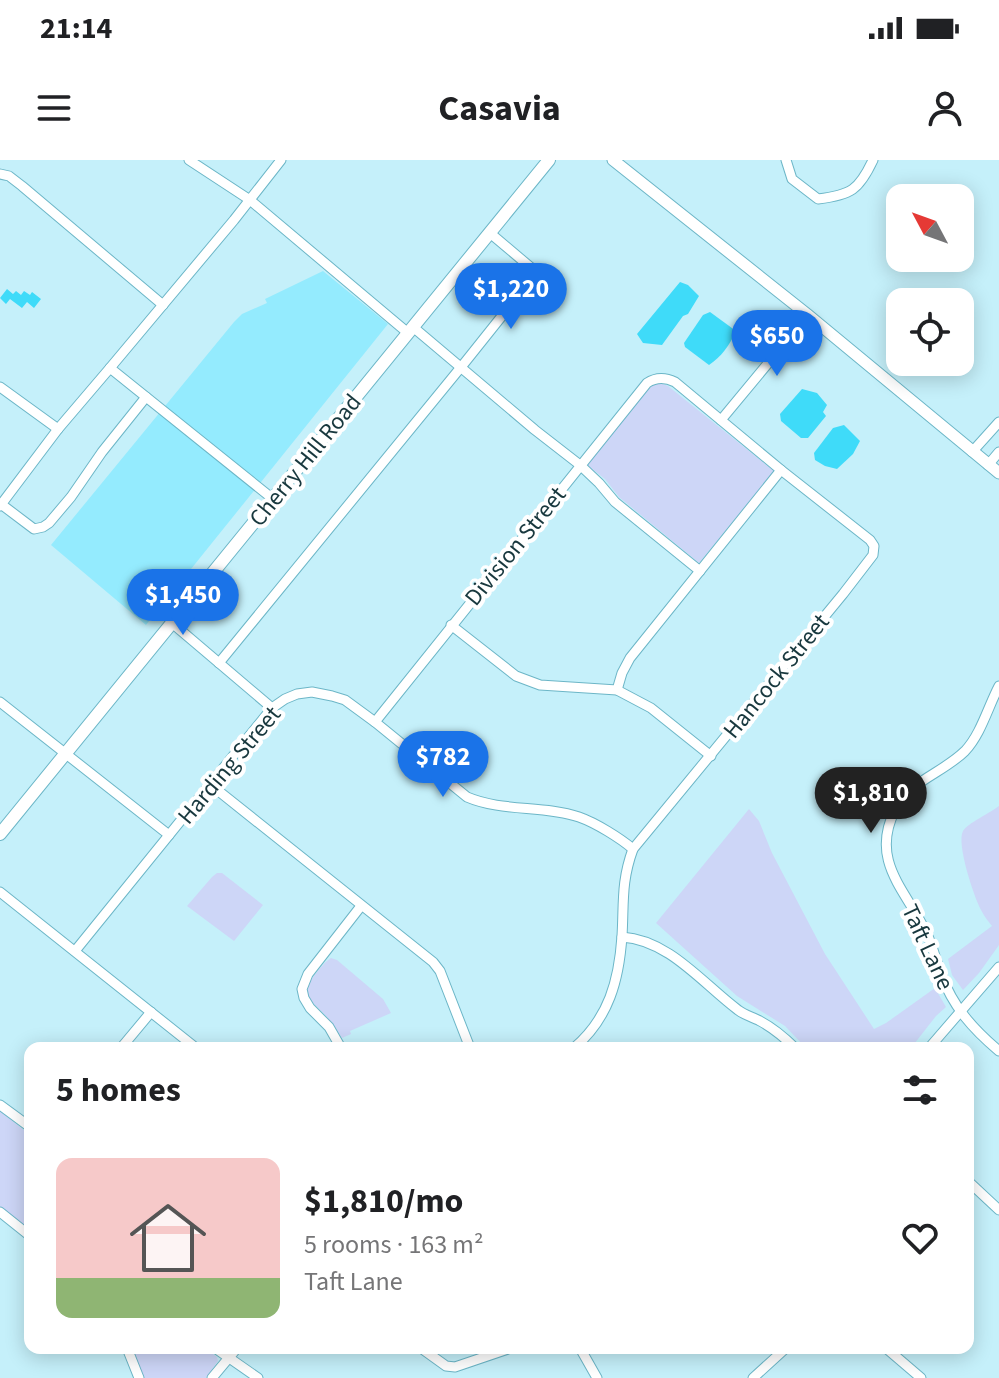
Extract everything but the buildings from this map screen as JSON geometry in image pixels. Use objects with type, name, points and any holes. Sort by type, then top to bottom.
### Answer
[{"type":"main road","name":"Cherry Hill Road","points":[[0,834],[549,160]]},
{"type":"street","points":[[189,160],[250,200],[460,368],[580,465],[615,502],[700,571]]},
{"type":"street","points":[[146,397],[49,523],[34,529],[1,505],[58,429],[281,160]]},
{"type":"street","points":[[613,160],[808,315],[999,473]]},
{"type":"street","points":[[786,160],[792,179],[818,199],[852,192],[863,181],[873,160]]},
{"type":"street","points":[[0,174],[9,176],[22,186],[163,305]]},
{"type":"street","points":[[490,233],[548,282]]},
{"type":"street","points":[[219,663],[537,272]]},
{"type":"street","points":[[721,420],[808,315]]},
{"type":"street","points":[[110,368],[273,499]]},
{"type":"street","name":"Hancock Street","points":[[581,1042],[602,1016],[612,993],[622,937],[623,885],[633,849],[843,594],[874,550],[870,540],[675,382],[660,378]]},
{"type":"street","name":"Division Street","points":[[375,722],[647,383],[660,378]]},
{"type":"street","points":[[0,387],[58,429]]},
{"type":"street","points":[[972,452],[999,422]]},
{"type":"street","points":[[988,465],[999,452]]},
{"type":"street","points":[[617,690],[630,658],[781,470]]},
{"type":"street","points":[[172,623],[272,708]]},
{"type":"street","points":[[451,625],[504,668],[530,682],[617,690],[651,708],[711,756]]},
{"type":"street","name":"Taft Lane","points":[[999,686],[973,741],[964,752],[903,797],[894,810],[887,842],[890,871],[927,935],[951,999],[978,1033],[999,1051]]},
{"type":"street","name":"Harding Street","points":[[75,951],[272,708],[297,694],[312,692],[345,700],[467,797],[481,803],[581,817],[633,849]]},
{"type":"street","points":[[0,702],[169,835]]},
{"type":"street","points":[[211,785],[433,962],[440,971],[468,1042]]},
{"type":"street","points":[[0,892],[188,1042]]},
{"type":"street","points":[[338,1042],[329,1027],[310,1008],[302,989],[308,974],[361,906]]},
{"type":"street","points":[[622,937],[666,951],[741,1012],[789,1042]]},
{"type":"street","points":[[934,1042],[999,967]]},
{"type":"street","points":[[126,1042],[151,1012]]},
{"type":"street","points":[[0,1105],[24,1123]]},
{"type":"street","points":[[974,1187],[999,1210]]},
{"type":"street","points":[[0,1212],[24,1231]]},
{"type":"street","points":[[129,1354],[139,1378]]},
{"type":"street","points":[[225,1354],[258,1378]]},
{"type":"street","points":[[212,1378],[232,1354]]},
{"type":"street","points":[[429,1354],[446,1366],[455,1367],[493,1354]]},
{"type":"street","points":[[583,1354],[597,1378]]},
{"type":"street","points":[[753,1378],[779,1354]]},
{"type":"street","points":[[893,1354],[921,1378]]},
{"type":"shaded area","points":[[323,271],[388,324],[146,625],[51,545],[234,322],[242,314],[267,303],[265,299]]},
{"type":"shaded area","points":[[680,282],[699,296],[662,345],[643,343],[637,334]]},
{"type":"shaded area","points":[[7,289],[21,295],[24,291],[30,295],[32,292],[41,299],[34,308],[27,302],[22,308],[10,299],[6,304],[0,298]]},
{"type":"shaded area","points":[[710,312],[736,331],[725,350],[709,365],[684,343],[703,315]]},
{"type":"shaded area","points":[[655,381],[668,386],[774,471],[699,563],[619,497],[605,479],[587,465]]},
{"type":"shaded area","points":[[802,389],[817,393],[827,405],[823,412],[826,416],[808,438],[801,438],[781,421],[780,414]]},
{"type":"shaded area","points":[[844,425],[860,441],[853,454],[837,469],[815,460],[814,453],[833,428]]},
{"type":"shaded area","points":[[999,806],[999,945],[963,990],[952,975],[948,959],[992,926],[974,894],[961,837],[974,821]]},
{"type":"shaded area","points":[[749,809],[759,821],[772,853],[825,954],[874,1029],[935,988],[946,1007],[916,1042],[800,1042],[785,1026],[737,996],[656,923]]},
{"type":"shaded area","points":[[217,873],[222,873],[263,905],[234,941],[187,906]]},
{"type":"shaded area","points":[[331,958],[383,999],[391,1013],[350,1031],[351,1034],[342,1038],[308,992],[311,980]]},
{"type":"shaded area","points":[[0,1111],[24,1130],[24,1225],[0,1207]]},
{"type":"shaded area","points":[[132,1354],[213,1354],[217,1357],[218,1361],[206,1378],[142,1378]]}]
